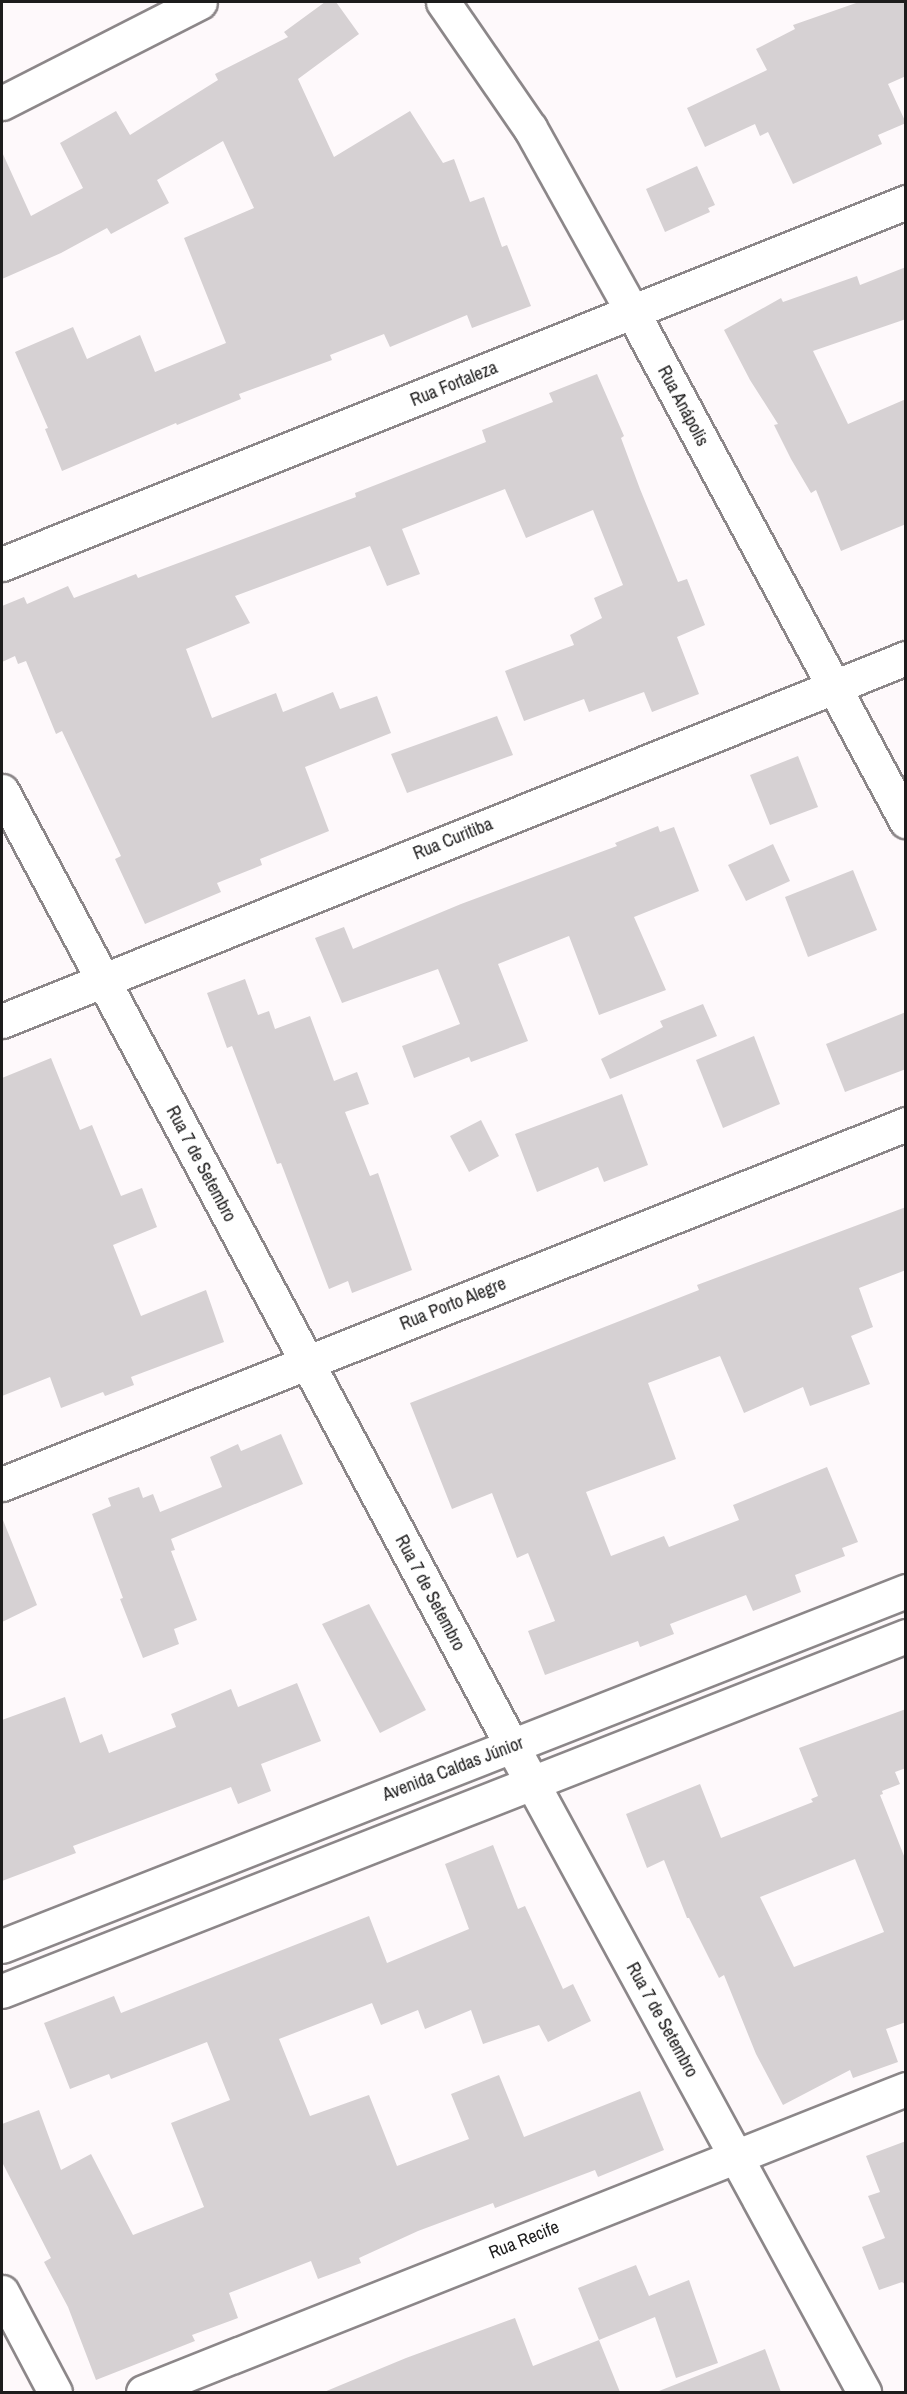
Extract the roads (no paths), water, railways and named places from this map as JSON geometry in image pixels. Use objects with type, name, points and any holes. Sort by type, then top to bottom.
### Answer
[{"type":"street","points":[[2,103],[200,2]]},
{"type":"street","name":"Rua Anápolis","points":[[443,2],[530,128],[633,313],[906,821]]},
{"type":"street","name":"Rua Fortaleza","points":[[2,564],[906,202]]},
{"type":"street","name":"Rua Curitiba","points":[[2,1021],[906,658]]},
{"type":"street","name":"Rua 7 de Setembro","points":[[2,791],[512,1746],[864,2392]]},
{"type":"street","name":"Rua Porto Alegre","points":[[2,1484],[906,1124]]},
{"type":"street","name":"Avenida Caldas Júnior","points":[[2,1946],[906,1591]]},
{"type":"street","points":[[2,1991],[906,1636]]},
{"type":"street","name":"Rua Recife","points":[[144,2392],[906,2089]]},
{"type":"street","points":[[2,2292],[55,2392]]}]
